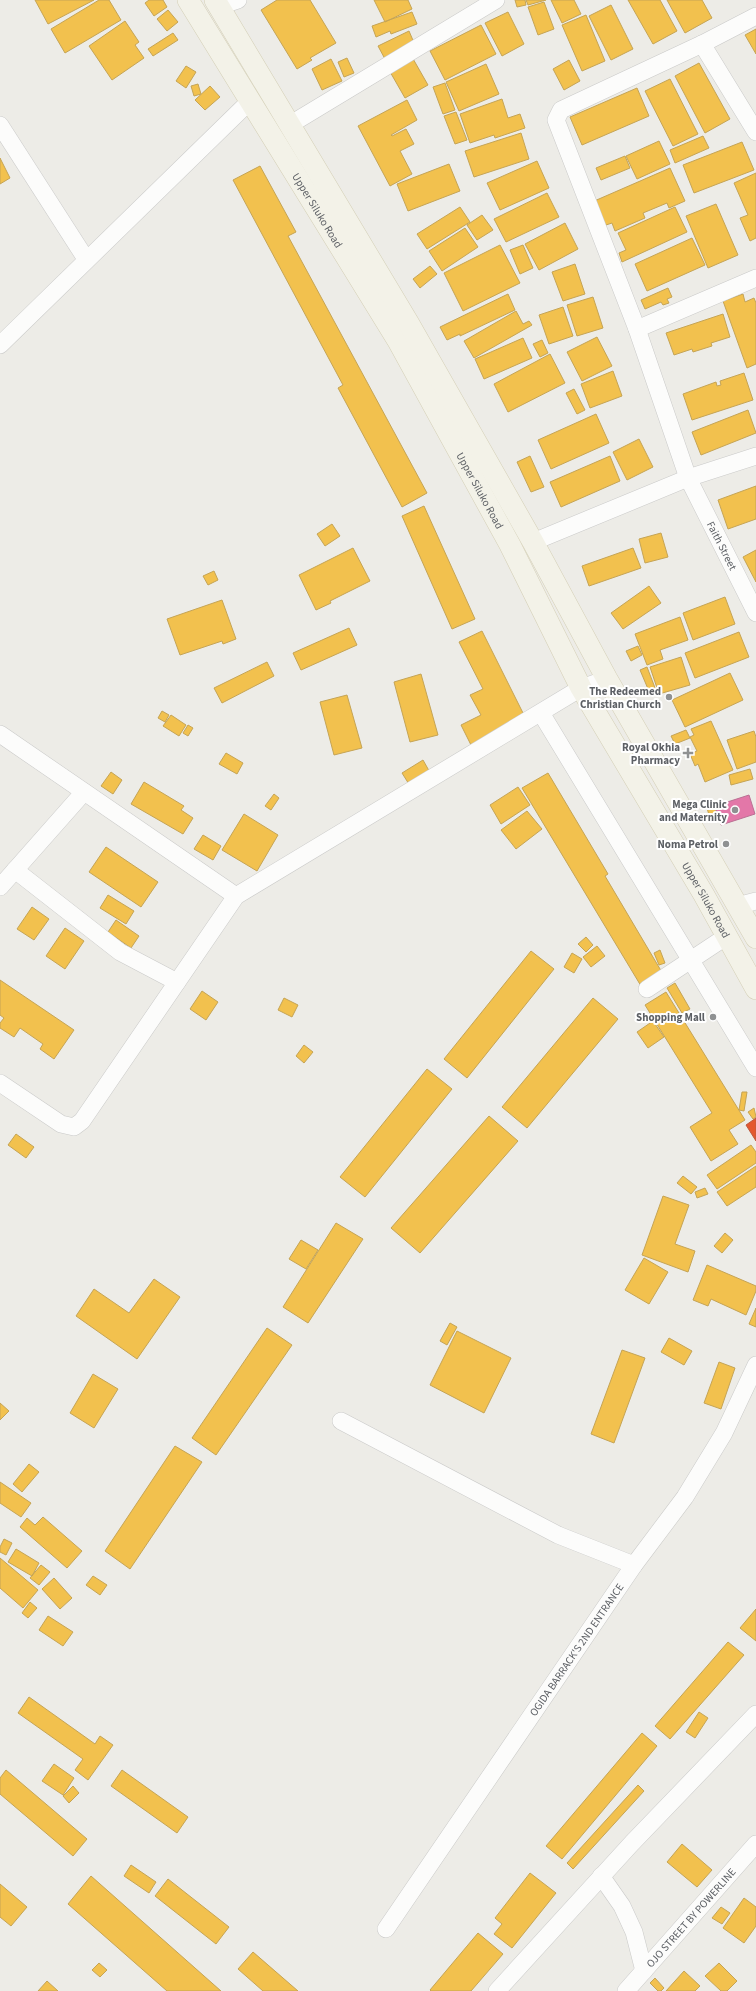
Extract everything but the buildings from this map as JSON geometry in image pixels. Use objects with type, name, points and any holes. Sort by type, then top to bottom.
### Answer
[{"type":"main road","name":"Upper Siluko Road","points":[[188,0],[251,100],[398,341],[510,545],[581,688],[727,936],[756,989]]},
{"type":"main road","name":"Upper Siluko Road","points":[[224,2],[291,124],[410,324],[533,542],[607,679],[747,904],[756,938]]},
{"type":"street","points":[[291,124],[496,0]]},
{"type":"street","name":"Faith Street","points":[[756,16],[702,44],[561,110],[556,120],[637,329],[688,478],[756,614]]},
{"type":"street","points":[[702,44],[756,132]]},
{"type":"street","points":[[0,345],[86,259],[251,100]]},
{"type":"street","points":[[0,125],[86,259]]},
{"type":"street","points":[[637,329],[756,278]]},
{"type":"street","points":[[533,542],[688,478],[756,456]]},
{"type":"street","points":[[0,1083],[61,1124],[74,1127],[82,1121],[236,896],[581,688],[607,679]]},
{"type":"street","points":[[541,712],[756,1068]]},
{"type":"street","points":[[0,734],[236,896]]},
{"type":"street","points":[[0,888],[84,792]]},
{"type":"street","points":[[15,870],[120,952],[177,982]]},
{"type":"street","points":[[647,989],[727,936]]},
{"type":"street","name":"OGIDA BARRACK'S 2ND ENTRANCE","points":[[386,1929],[634,1565],[685,1497],[724,1433],[756,1365]]},
{"type":"street","points":[[341,1421],[558,1535],[634,1565]]},
{"type":"street","points":[[498,1991],[601,1876],[756,1714]]},
{"type":"street","name":"OJO STREET BY POWERLINE","points":[[626,1991],[756,1844]]},
{"type":"street","points":[[601,1876],[622,1906],[634,1932],[644,1971]]},
{"type":"place","name":"The Redeemed Christian Church","points":[[669,697]]},
{"type":"place","name":"Royal Okhia Pharmacy","points":[[688,753]]},
{"type":"place","name":"Mega Clinic and Maternity","points":[[735,810]]},
{"type":"place","name":"Noma Petrol","points":[[726,844]]},
{"type":"place","name":"Shopping Mall","points":[[713,1017]]}]
